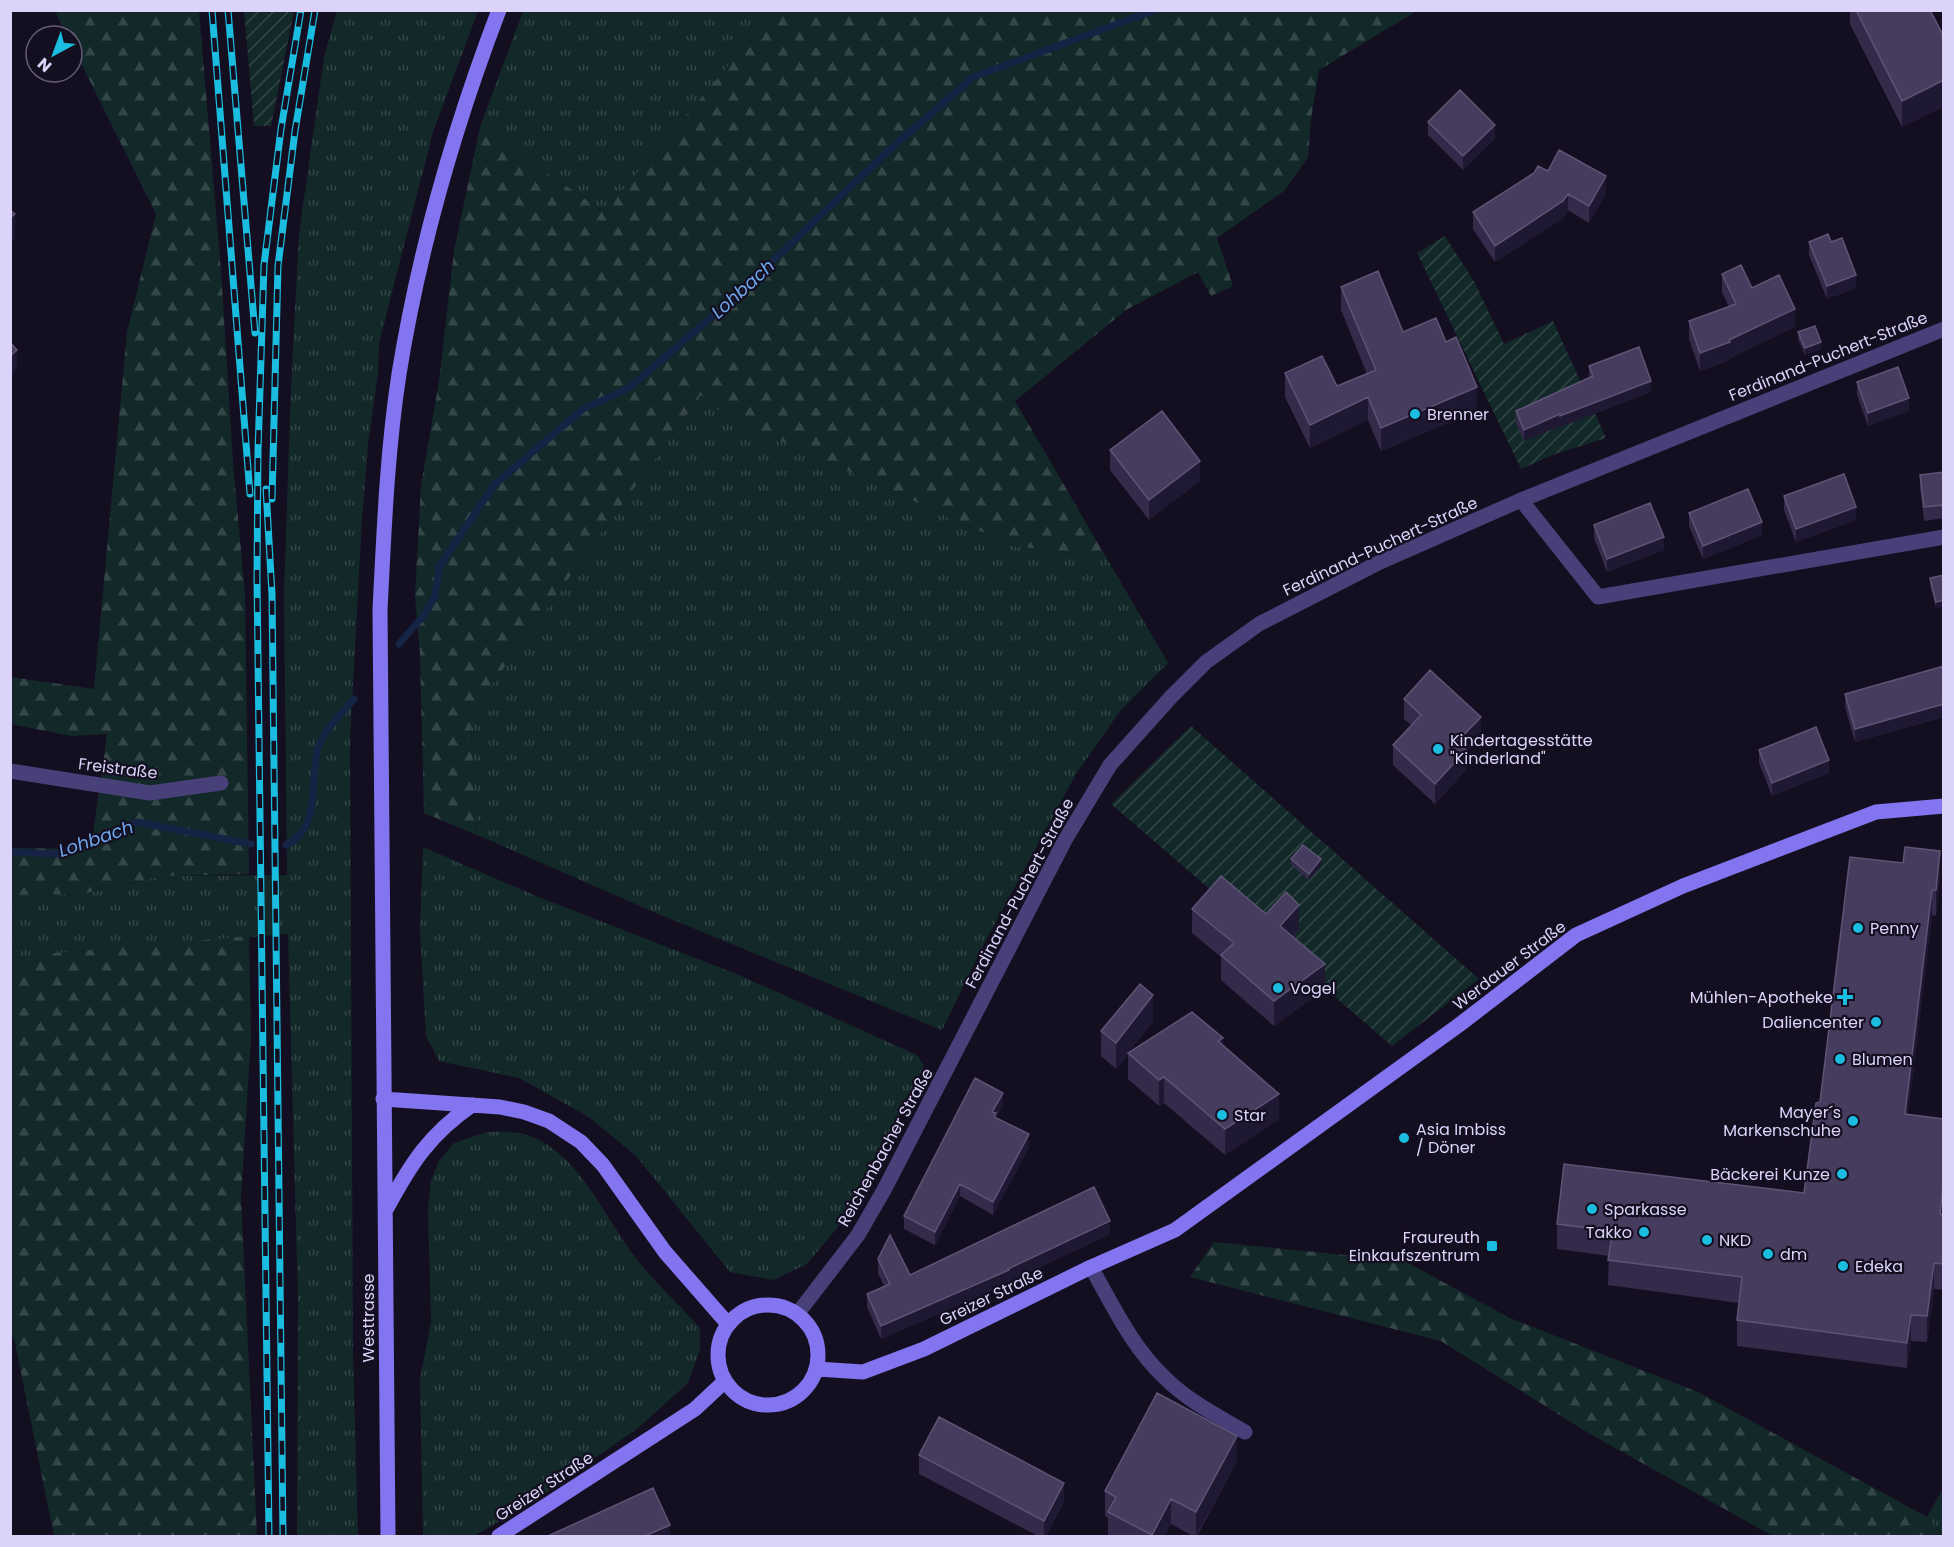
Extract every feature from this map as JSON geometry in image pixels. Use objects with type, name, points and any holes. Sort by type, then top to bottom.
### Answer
[{"type":"main road","name":"Westtrasse","points":[[388,1533],[380,610],[384,525],[399,375],[421,261],[452,147],[499,10]]},
{"type":"main road","name":"Werdauer Straße","points":[[1174,1230],[1459,1025],[1576,935],[1683,886],[1876,812],[1944,806]]},
{"type":"main road","points":[[383,1099],[500,1107],[549,1121],[581,1142],[603,1165],[665,1252],[728,1324]]},
{"type":"main road","points":[[386,1210],[404,1176],[424,1147],[440,1129],[472,1105]]},
{"type":"main road","name":"Greizer Straße","points":[[817,1369],[863,1372],[924,1349],[1091,1267],[1174,1230]]},
{"type":"main road","points":[[776,1305],[798,1313],[809,1324],[816,1338],[819,1354],[817,1369],[810,1384],[798,1396],[783,1403],[767,1405],[750,1402],[736,1394],[725,1381],[719,1367],[718,1352],[721,1337],[728,1324],[739,1313],[753,1306],[776,1305]]},
{"type":"main road","name":"Greizer Straße","points":[[499,1536],[520,1525],[695,1409],[725,1381]]},
{"type":"street","name":"Ferdinand-Puchert-Straße","points":[[956,1052],[1065,840],[1110,765],[1206,662],[1259,624],[1376,564],[1521,500],[1944,329]]},
{"type":"street","points":[[1521,500],[1598,597],[1944,537]]},
{"type":"street","name":"Freistraße","points":[[10,771],[150,793],[221,783]]},
{"type":"street","name":"Reichenbacher Straße","points":[[798,1313],[858,1235],[956,1052]]},
{"type":"street","points":[[1091,1267],[1128,1334],[1164,1378],[1189,1398],[1245,1432]]},
{"type":"green space","points":[[776,10],[1422,11],[1415,12],[1319,70],[1308,157],[1284,191],[1217,238],[1233,286],[1211,296],[1198,272],[1126,310],[1015,401],[1106,557],[1013,546],[724,415],[701,395],[470,715],[477,835],[424,813],[420,654],[415,595],[421,486],[439,381],[454,251],[480,127],[604,212]]},
{"type":"green space","points":[[55,11],[199,11],[245,594],[249,874],[164,876],[82,894],[11,895],[11,848],[91,849],[107,734],[71,736],[11,724],[11,677],[94,689],[127,332],[156,214],[84,69],[84,24],[61,24]]},
{"type":"green space","points":[[244,11],[294,11],[271,126],[254,126]]},
{"type":"green space","points":[[337,11],[478,11],[433,132],[379,343],[362,519],[350,740],[353,1351],[358,1536],[297,1536],[298,1301],[288,934],[11,957],[10,895],[82,894],[164,876],[287,875],[284,594],[299,234],[324,57]]},
{"type":"green space","points":[[523,11],[776,11],[604,212],[480,127]]},
{"type":"green space","points":[[1445,236],[1475,283],[1504,344],[1553,321],[1606,438],[1555,454],[1521,469],[1417,253]]},
{"type":"green space","points":[[701,395],[724,415],[1013,546],[1106,557],[1168,663],[1120,711],[1076,774],[985,942],[942,1030],[661,915],[477,835],[470,715]]},
{"type":"green space","points":[[1191,726],[1479,979],[1392,1046],[1111,804]]},
{"type":"green space","points":[[423,847],[536,896],[739,975],[917,1055],[924,1066],[858,1203],[807,1264],[773,1280],[730,1272],[636,1156],[589,1117],[519,1078],[439,1061],[426,1036],[420,931]]},
{"type":"green space","points":[[249,936],[251,1038],[241,1197],[257,1536],[54,1536],[14,1338],[11,1338],[11,957]]},
{"type":"green space","points":[[487,1132],[510,1132],[532,1137],[551,1147],[568,1162],[583,1180],[635,1257],[700,1328],[700,1349],[688,1383],[638,1428],[537,1499],[473,1536],[423,1536],[420,1379],[431,1322],[428,1210],[431,1180],[439,1161],[454,1143]]},
{"type":"green space","points":[[1214,1242],[1404,1261],[1510,1318],[1700,1393],[1927,1517],[1943,1536],[1773,1536],[1590,1434],[1441,1341],[1190,1277]]},
{"type":"green space","points":[[1943,1488],[1943,1536],[1927,1517]]},
{"type":"building","points":[[1856,10],[1930,10],[1944,37],[1944,80],[1902,101]]},
{"type":"building","points":[[1460,90],[1495,125],[1463,156],[1428,122]]},
{"type":"building","points":[[1559,150],[1606,176],[1589,206],[1568,194],[1563,201],[1495,246],[1473,212],[1534,173],[1538,166],[1548,171]]},
{"type":"building","points":[[1828,234],[1831,242],[1842,238],[1856,275],[1827,286],[1809,242]]},
{"type":"building","points":[[1741,265],[1752,288],[1779,275],[1795,309],[1729,340],[1730,342],[1700,353],[1689,321],[1736,304],[1722,274]]},
{"type":"building","points":[[1378,271],[1403,332],[1436,318],[1446,342],[1456,337],[1477,387],[1381,428],[1368,397],[1310,425],[1285,373],[1322,356],[1337,386],[1376,370],[1341,287]]},
{"type":"building","points":[[1815,326],[1821,342],[1805,348],[1798,332]]},
{"type":"building","points":[[10,342],[17,350],[10,356]]},
{"type":"building","points":[[1639,347],[1651,381],[1560,416],[1560,414],[1524,430],[1516,411],[1593,376],[1589,366]]},
{"type":"building","points":[[1898,367],[1909,398],[1868,413],[1857,382]]},
{"type":"building","points":[[1162,411],[1200,461],[1149,500],[1110,450]]},
{"type":"building","points":[[1944,472],[1944,505],[1924,507],[1920,475]]},
{"type":"building","points":[[1844,474],[1856,507],[1796,529],[1784,496]]},
{"type":"building","points":[[1748,489],[1762,522],[1703,546],[1689,513]]},
{"type":"building","points":[[1650,503],[1664,537],[1607,559],[1594,525]]},
{"type":"building","points":[[1944,575],[1944,600],[1936,602],[1930,578]]},
{"type":"building","points":[[1944,666],[1944,704],[1855,729],[1845,694]]},
{"type":"building","name":"Kindertagesstätte \"Kinderland\"","points":[[1430,670],[1481,717],[1457,742],[1466,750],[1435,784],[1393,745],[1421,715],[1404,699]]},
{"type":"building","points":[[1816,727],[1829,760],[1772,783],[1759,750]]},
{"type":"building","points":[[1303,845],[1321,859],[1309,874],[1291,859]]},
{"type":"building","name":"Daliencenter","points":[[1905,847],[1940,851],[1936,890],[1932,890],[1905,1114],[1944,1119],[1944,1180],[1940,1214],[1944,1215],[1944,1264],[1934,1263],[1927,1316],[1911,1315],[1907,1343],[1737,1320],[1742,1277],[1608,1260],[1613,1231],[1557,1224],[1564,1164],[1804,1193],[1816,1103],[1820,1102],[1850,857],[1903,863]]},
{"type":"building","points":[[1221,876],[1266,914],[1286,892],[1299,905],[1280,926],[1325,964],[1274,1001],[1221,955],[1234,943],[1192,909]]},
{"type":"building","points":[[1140,984],[1153,995],[1116,1043],[1101,1031]]},
{"type":"building","points":[[1192,1012],[1223,1038],[1218,1041],[1279,1094],[1225,1129],[1164,1077],[1159,1080],[1128,1053]]},
{"type":"building","points":[[975,1078],[1003,1093],[992,1112],[996,1113],[994,1117],[1029,1134],[993,1202],[960,1184],[935,1232],[904,1216]]},
{"type":"building","points":[[1094,1187],[1110,1221],[1009,1270],[881,1326],[867,1294],[890,1284],[878,1259],[890,1235],[910,1275]]},
{"type":"building","points":[[1157,1393],[1237,1436],[1196,1512],[1171,1499],[1152,1535],[1108,1512],[1116,1497],[1105,1491]]},
{"type":"building","points":[[939,1417],[1064,1483],[1044,1521],[919,1455]]},
{"type":"building","points":[[653,1488],[670,1525],[645,1536],[548,1536]]},
{"type":"waterway","name":"Lohbach","points":[[399,644],[423,616],[435,597],[439,567],[494,485],[583,409],[629,388],[737,295],[887,152],[973,77],[1155,10]]},
{"type":"waterway","name":"Lohbach","points":[[286,845],[297,837],[305,827],[310,815],[320,742],[333,722],[354,699]]},
{"type":"waterway","name":"Lohbach","points":[[10,852],[61,854],[137,822],[251,844]]},
{"type":"railway","points":[[212,10],[250,494]]},
{"type":"railway","points":[[228,10],[255,333]]},
{"type":"railway","points":[[269,1536],[257,578],[258,451],[264,265],[281,129],[301,10]]},
{"type":"railway","points":[[272,499],[278,266],[295,131],[315,10]]},
{"type":"railway","points":[[266,489],[272,594],[283,1536]]},
{"type":"place","name":"Brenner","points":[[1415,414]]},
{"type":"place","name":"Kindertagesstätte \"Kinderland\"","points":[[1438,749]]},
{"type":"place","name":"Penny","points":[[1858,928]]},
{"type":"place","name":"Vogel","points":[[1278,988]]},
{"type":"place","name":"Mühlen-Apotheke","points":[[1845,997]]},
{"type":"place","name":"Daliencenter","points":[[1876,1022]]},
{"type":"place","name":"Blumen","points":[[1840,1059]]},
{"type":"place","name":"Star","points":[[1222,1115]]},
{"type":"place","name":"Mayer´s Markenschuhe","points":[[1853,1121]]},
{"type":"place","name":"Asia Imbiss / Döner","points":[[1404,1138]]},
{"type":"place","name":"Bäckerei Kunze","points":[[1842,1174]]},
{"type":"place","name":"Sparkasse","points":[[1592,1209]]},
{"type":"place","name":"Takko","points":[[1644,1232]]},
{"type":"place","name":"NKD","points":[[1707,1240]]},
{"type":"place","name":"Fraureuth Einkaufszentrum","points":[[1492,1246]]},
{"type":"place","name":"dm","points":[[1768,1254]]},
{"type":"place","name":"Edeka","points":[[1843,1266]]}]
